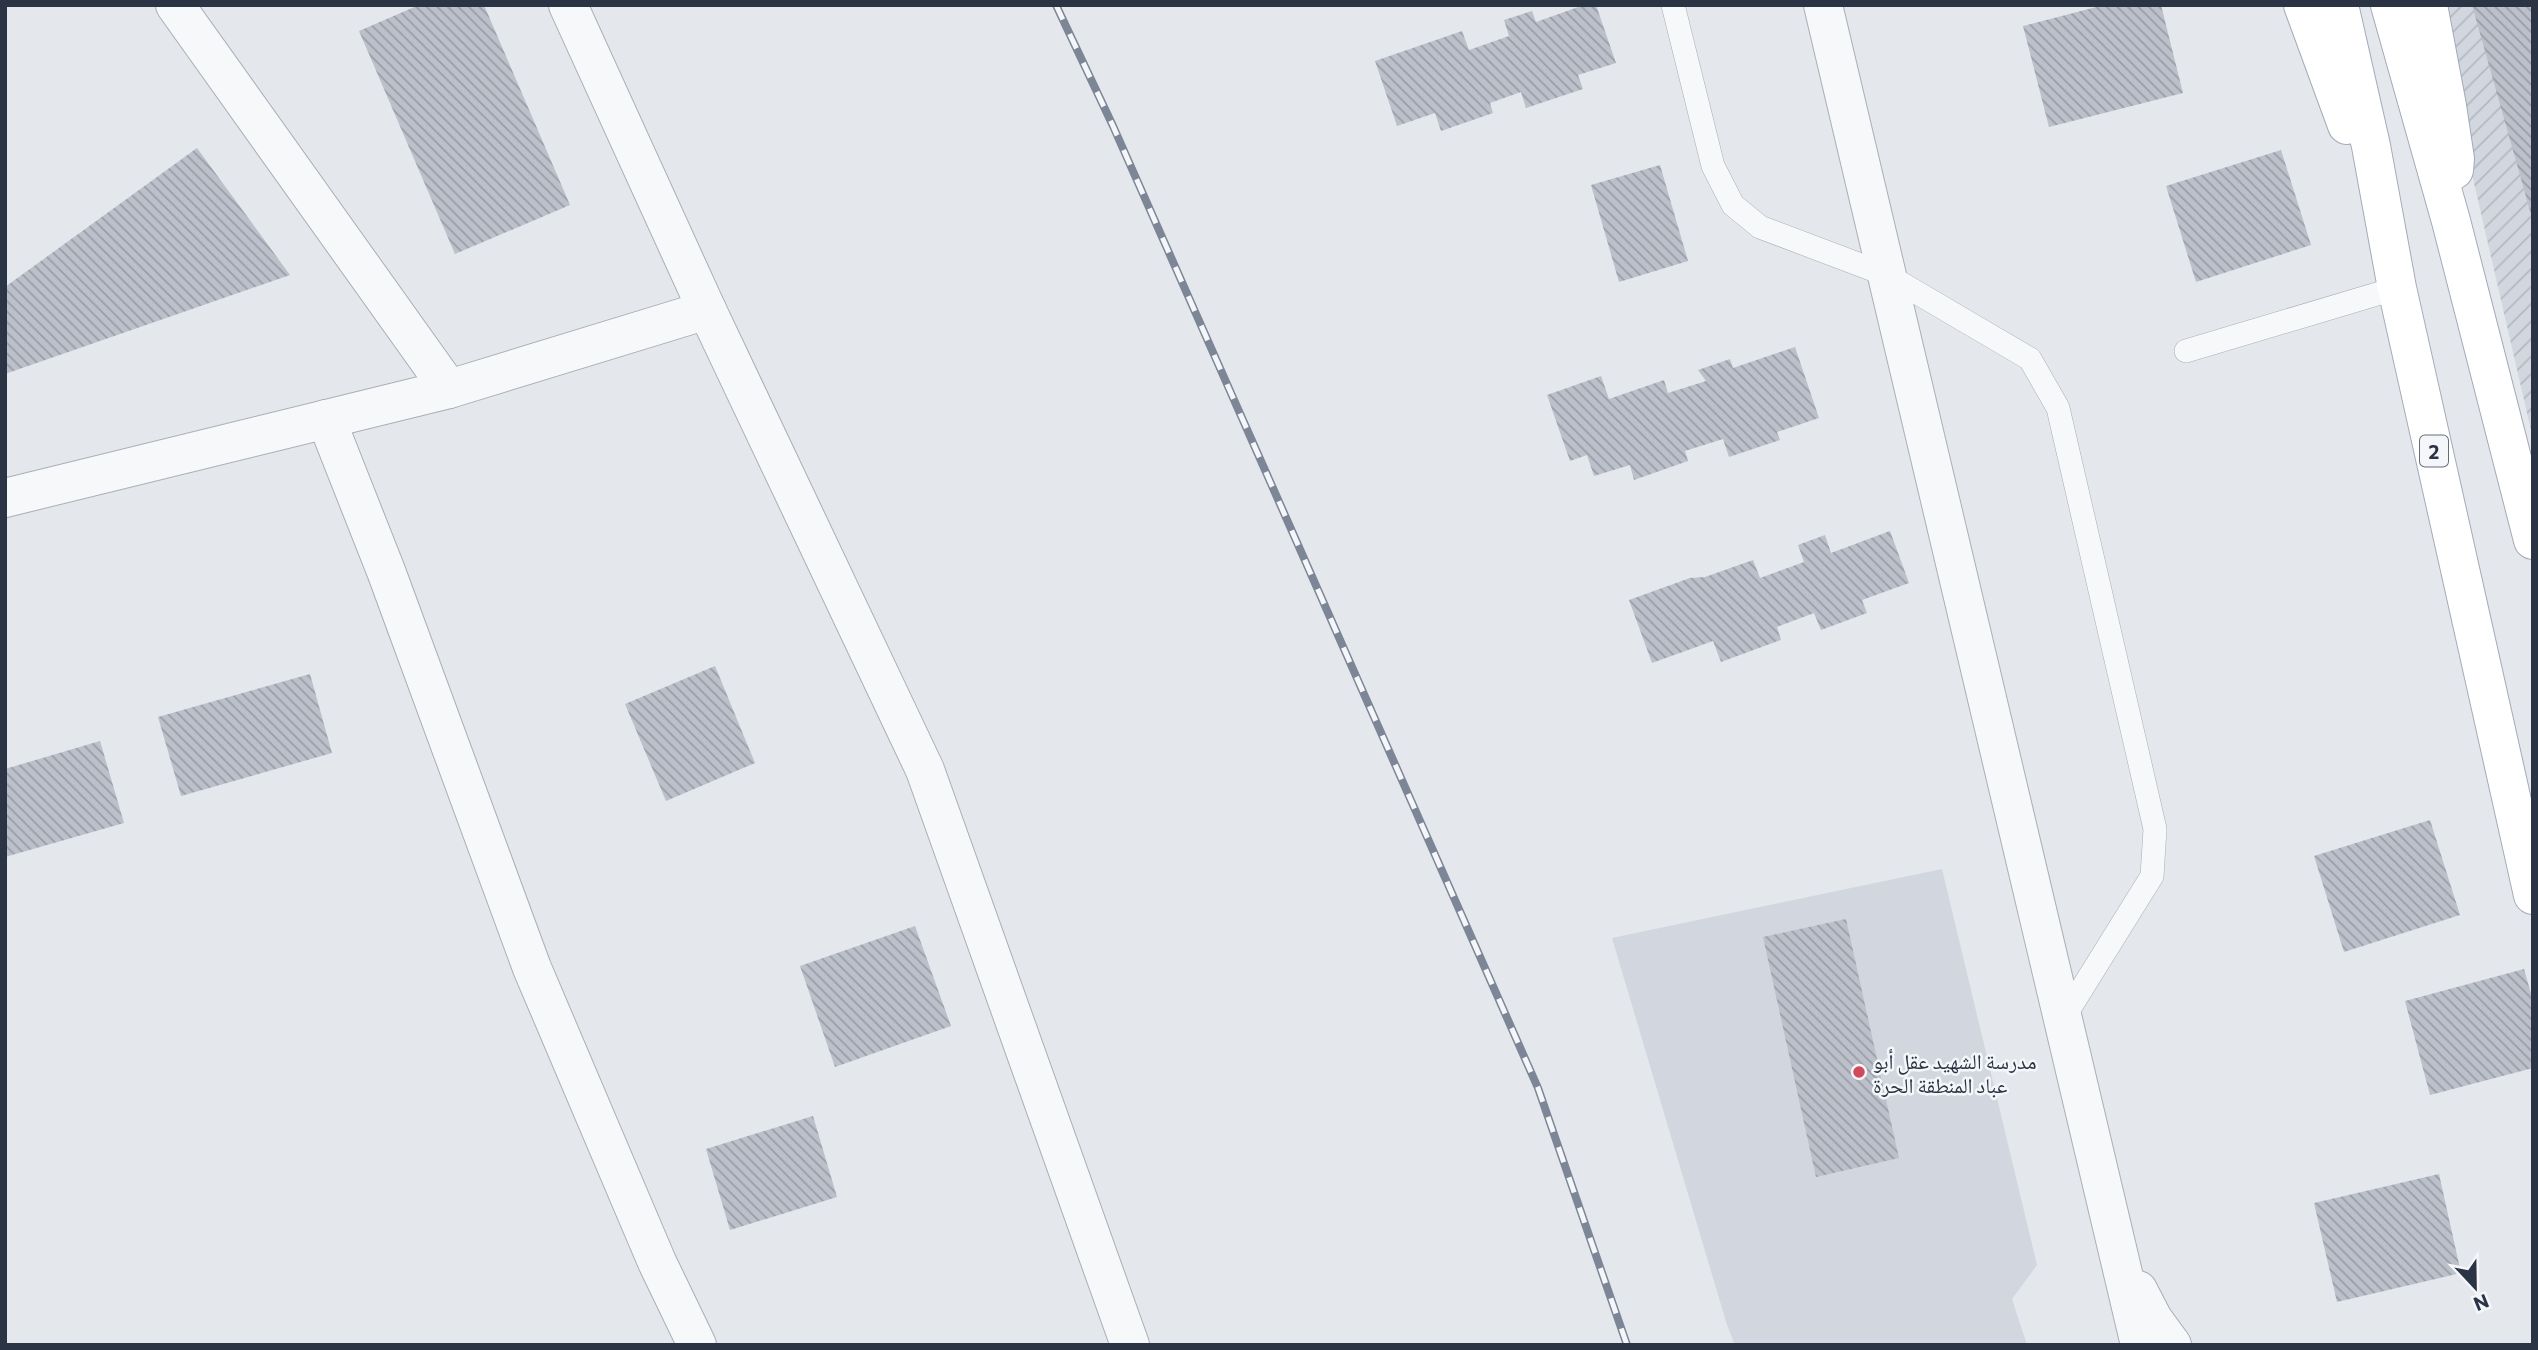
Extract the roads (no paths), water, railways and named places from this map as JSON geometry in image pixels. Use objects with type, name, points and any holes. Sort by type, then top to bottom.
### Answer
[{"type":"main road","points":[[2303,5],[2388,236]]},
{"type":"main road","name":"2","points":[[2339,5],[2397,288],[2533,895]]},
{"type":"main road","points":[[2390,5],[2451,221],[2533,540]]},
{"type":"main road","points":[[2428,5],[2455,159],[2451,221]]},
{"type":"street","points":[[175,5],[449,389]]},
{"type":"street","points":[[568,5],[707,310],[925,771],[1130,1345]]},
{"type":"street","points":[[1823,5],[2140,1345]]},
{"type":"street","points":[[5,498],[449,389],[707,310]]},
{"type":"street","points":[[326,419],[386,571],[532,968],[657,1262],[697,1345]]},
{"type":"street","points":[[2118,1250],[2154,1319],[2172,1345]]},
{"type":"lane","points":[[1673,5],[1713,166],[1733,205],[1760,227],[1887,275],[2030,359],[2057,408],[2155,829],[2151,876],[2063,1019]]},
{"type":"lane","points":[[2186,351],[2397,288]]},
{"type":"railway","points":[[1056,5],[1113,126],[1538,1088],[1627,1345]]},
{"type":"place","name":"مدرسة الشهيد عقل أبو عباد المنطقة الحرة","points":[[1859,1072]]}]
